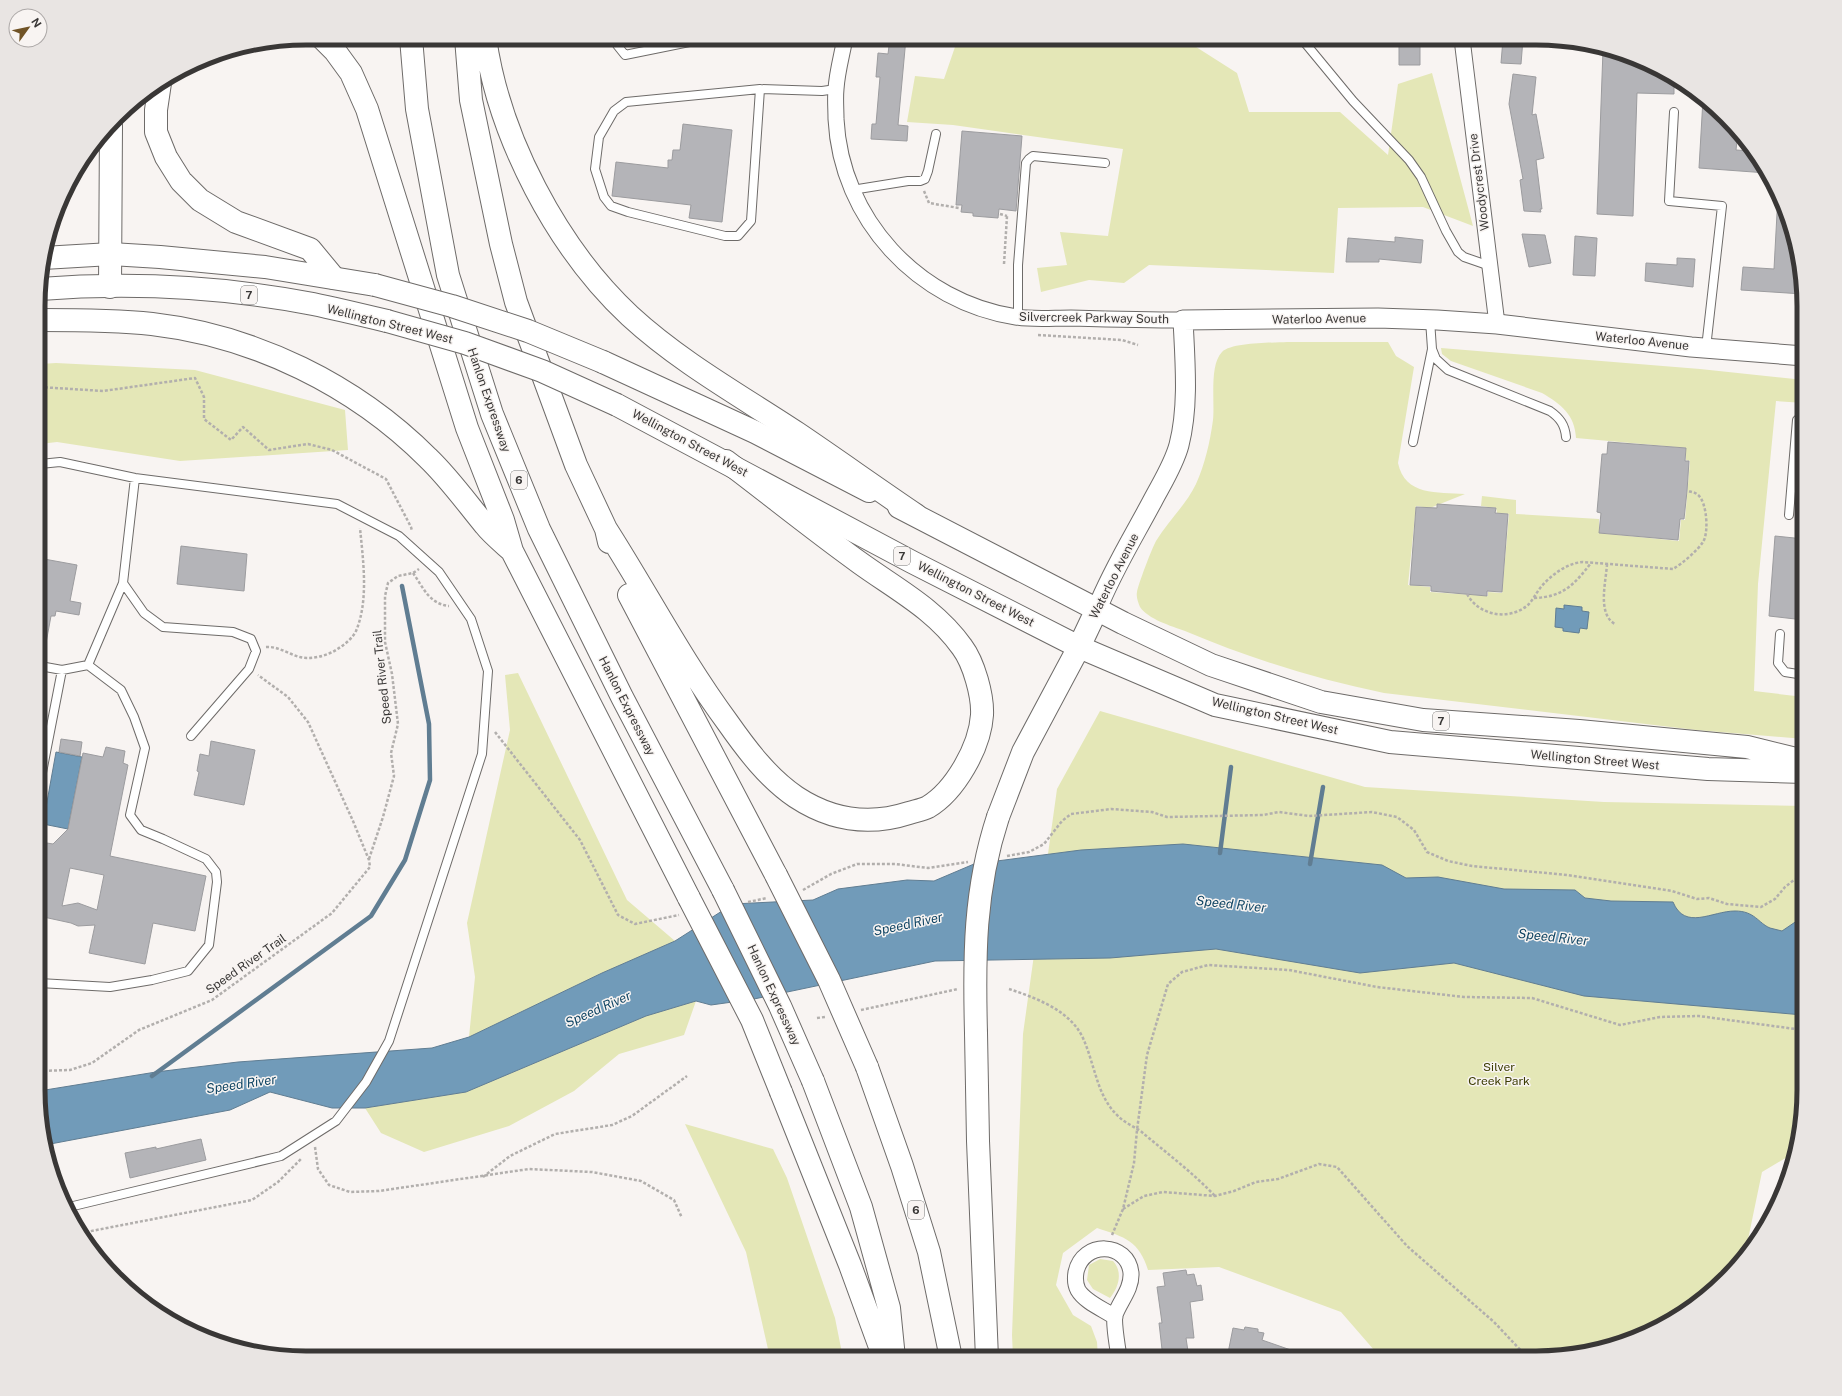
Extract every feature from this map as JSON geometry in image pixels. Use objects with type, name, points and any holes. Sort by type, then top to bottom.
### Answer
[{"type":"main road","points":[[329,45],[352,73],[367,110],[466,428],[503,520],[512,551],[685,906],[752,1020],[850,1265],[881,1351]]},
{"type":"main road","name":"Hanlon Expressway","points":[[412,45],[417,109],[448,275],[492,414],[542,536],[622,697],[723,890],[780,1006],[813,1081],[861,1208],[889,1308],[893,1351]]},
{"type":"main road","name":"6","points":[[467,45],[471,100],[501,244],[516,302],[576,465],[606,529],[616,567],[624,585],[776,875],[829,980],[867,1066],[902,1166],[929,1252],[950,1351]]},
{"type":"main road","points":[[487,45],[506,119],[522,160],[540,197],[563,236],[592,274],[630,316],[685,359],[798,433],[916,515]]},
{"type":"main road","points":[[159,91],[156,110],[156,132],[166,157],[181,181],[200,200],[236,222],[310,249],[334,278]]},
{"type":"main road","points":[[110,286],[112,132]]},
{"type":"main road","name":"Wellington Street West","points":[[50,258],[111,254],[234,263],[334,278],[375,285],[452,306],[528,331],[603,362],[755,432],[1210,666],[1321,702],[1423,720],[1579,731],[1747,747],[1797,759]]},
{"type":"main road","name":"Wellington Street West","points":[[46,289],[110,286],[230,292],[312,304],[387,321],[465,343],[542,371],[617,404],[726,461],[912,562],[1079,647],[1215,705],[1390,742],[1708,769],[1797,772]]},
{"type":"main road","points":[[45,320],[109,320],[153,324],[197,332],[240,343],[274,356],[321,378],[359,402],[395,428],[428,458],[458,490],[486,526],[512,551]]},
{"type":"main road","points":[[606,529],[705,692],[741,741],[768,773],[795,796],[822,812],[855,820],[889,820],[928,807],[957,781],[974,749],[982,715],[978,680],[964,649],[935,616],[901,589],[861,564],[726,461]]},
{"type":"main road","name":"Waterloo Avenue","points":[[987,1351],[978,1141],[974,967],[979,900],[987,849],[1023,752],[1079,647],[1097,609]]},
{"type":"street","name":"Silvercreek Parkway South","points":[[844,45],[836,89],[838,142],[852,190],[864,214],[879,237],[913,272],[939,289],[969,304],[985,310],[1018,317],[1183,320]]},
{"type":"street","name":"Woodycrest Drive","points":[[1463,45],[1496,324]]},
{"type":"street","name":"Waterloo Avenue","points":[[1097,609],[1106,586],[1166,475],[1179,446],[1184,412],[1183,320],[1378,318],[1430,320],[1496,324],[1706,348],[1797,355]]},
{"type":"street","points":[[1115,1316],[1085,1298],[1078,1290],[1076,1283],[1077,1268],[1081,1260],[1094,1250],[1107,1249],[1114,1251],[1126,1260],[1131,1272],[1128,1287],[1115,1316],[1118,1351]]},
{"type":"lane","points":[[617,45],[625,55],[674,45]]},
{"type":"lane","points":[[1307,45],[1353,101],[1409,160],[1421,177],[1446,231],[1458,252],[1464,257],[1490,266]]},
{"type":"lane","points":[[760,89],[751,221],[738,236],[725,236],[628,212],[611,206],[604,197],[595,169],[599,137],[614,111],[626,102],[760,89],[822,92],[836,89]]},
{"type":"lane","points":[[1674,112],[1669,201],[1722,206],[1706,348]]},
{"type":"lane","points":[[852,190],[908,180],[920,182],[925,179],[936,134]]},
{"type":"lane","points":[[1018,317],[1018,265],[1026,163],[1029,158],[1033,156],[1105,163]]},
{"type":"lane","points":[[1413,442],[1432,349],[1430,320]]},
{"type":"lane","points":[[1432,349],[1436,359],[1448,370],[1550,411],[1562,423],[1565,429],[1566,438]]},
{"type":"lane","points":[[1789,515],[1797,431]]},
{"type":"lane","points":[[45,464],[60,462],[135,478],[337,504],[399,536],[439,572],[471,619],[488,671],[482,754],[389,1042],[366,1082],[336,1121],[281,1156],[73,1206]]},
{"type":"lane","points":[[88,664],[123,583],[135,478]]},
{"type":"lane","points":[[123,583],[144,614],[163,627],[233,632],[251,639],[256,651],[249,669],[191,736]]},
{"type":"lane","points":[[1780,634],[1778,663],[1785,672],[1797,675]]},
{"type":"lane","points":[[45,667],[62,670],[88,664]]},
{"type":"lane","points":[[45,983],[110,988],[152,980],[188,971],[209,945],[217,882],[216,872],[206,860],[163,838],[142,830],[130,814],[145,748],[134,717],[121,690],[88,664]]},
{"type":"lane","points":[[45,757],[62,670]]},
{"type":"path","points":[[920,182],[929,203],[959,208]]},
{"type":"path","points":[[1004,264],[1007,216]]},
{"type":"path","points":[[1036,335],[1122,340],[1138,345]]},
{"type":"path","points":[[45,387],[102,391],[194,378],[204,397],[204,419],[231,440],[243,427],[269,450],[308,444],[332,450],[386,479],[411,527],[414,549]]},
{"type":"path","points":[[1467,594],[1476,606],[1488,612],[1502,615],[1522,608],[1549,580],[1566,567],[1576,563],[1668,569],[1676,567],[1704,541],[1706,526],[1702,499],[1695,492],[1687,491]]},
{"type":"path","points":[[255,648],[270,647],[307,658],[329,655],[346,644],[356,632],[362,605],[363,571],[360,516]]},
{"type":"path","name":"Speed River Trail","points":[[45,1071],[70,1070],[92,1063],[139,1030],[212,1000],[332,913],[357,881],[364,875],[370,867],[369,860],[394,776],[391,753],[398,724],[392,674],[385,642],[385,596],[388,583],[398,576],[413,573],[429,563]]},
{"type":"path","points":[[1533,598],[1551,596],[1568,589],[1591,563]]},
{"type":"path","points":[[1607,564],[1604,608],[1608,619],[1615,624]]},
{"type":"path","points":[[413,573],[428,597],[436,603],[454,607],[462,606]]},
{"type":"path","points":[[249,669],[288,697],[308,722],[369,860]]},
{"type":"path","points":[[484,720],[580,840],[618,915],[636,924],[685,906]]},
{"type":"path","points":[[1006,856],[1028,852],[1044,844],[1062,821],[1071,814],[1111,809],[1152,812],[1167,817],[1263,815],[1279,812],[1325,815],[1372,812],[1397,816],[1414,830],[1427,852],[1448,861],[1472,866],[1567,875],[1672,892],[1698,899],[1709,898],[1727,904],[1761,907],[1775,899],[1785,887],[1797,879]]},
{"type":"path","points":[[800,891],[807,890],[831,874],[857,864],[895,864],[928,868],[971,861]]},
{"type":"path","points":[[744,902],[772,897]]},
{"type":"path","points":[[1112,1235],[1123,1209],[1134,1164],[1146,1060],[1168,984],[1182,972],[1208,965],[1289,970],[1377,987],[1464,997],[1532,998],[1620,1024],[1660,1017],[1699,1016],[1797,1029]]},
{"type":"path","points":[[856,1011],[960,989]]},
{"type":"path","points":[[1009,989],[1048,1005],[1076,1028],[1087,1048],[1104,1100],[1119,1118],[1137,1130],[1143,1132],[1199,1179],[1215,1196]]},
{"type":"path","points":[[817,1018],[832,1016]]},
{"type":"path","points":[[483,1177],[510,1156],[556,1134],[612,1125],[632,1116],[687,1076]]},
{"type":"path","points":[[313,1136],[318,1169],[329,1185],[350,1192],[379,1191],[483,1177],[529,1169],[592,1172],[641,1181],[674,1200],[682,1218]]},
{"type":"path","points":[[87,1232],[252,1200],[278,1182],[304,1155],[313,1136]]},
{"type":"path","points":[[1123,1209],[1144,1196],[1163,1192],[1215,1196],[1234,1191],[1256,1182],[1278,1179],[1319,1164],[1337,1167],[1407,1246],[1494,1322],[1521,1351]]},
{"type":"green space","points":[[956,45],[1193,45],[1237,73],[1249,112],[1340,112],[1388,155],[1398,84],[1432,73],[1473,226],[1423,207],[1338,208],[1334,273],[1149,265],[1124,283],[1089,280],[1041,292],[1037,268],[1067,265],[1060,232],[1108,236],[1123,149],[953,125],[907,122],[915,76],[944,79]]},
{"type":"green space","points":[[1287,342],[1388,342],[1396,356],[1414,367],[1398,463],[1402,474],[1407,481],[1415,487],[1424,490],[1465,494],[1430,508],[1416,506],[1408,585],[1430,587],[1430,592],[1488,596],[1488,592],[1502,593],[1509,514],[1497,513],[1496,508],[1481,506],[1482,496],[1516,500],[1516,514],[1599,519],[1599,533],[1679,541],[1681,520],[1685,520],[1690,461],[1686,460],[1686,448],[1576,438],[1573,423],[1570,417],[1561,406],[1549,397],[1542,393],[1451,361],[1442,354],[1441,348],[1700,369],[1797,379],[1797,402],[1776,401],[1758,584],[1754,691],[1797,696],[1797,738],[1696,730],[1384,693],[1333,681],[1258,659],[1154,619],[1148,615],[1140,607],[1137,600],[1138,588],[1148,558],[1156,541],[1192,492],[1205,461],[1213,420],[1213,384],[1215,366],[1218,358],[1222,352],[1234,346]]},
{"type":"green space","points":[[45,364],[195,370],[345,410],[348,450],[180,461],[57,442],[45,443]]},
{"type":"green space","points":[[518,673],[627,900],[675,941],[602,973],[469,1037],[475,977],[467,923],[510,730],[505,675]]},
{"type":"green space","name":"Silver Creek Park","points":[[1100,711],[1365,787],[1604,802],[1797,806],[1797,1090],[1795,1124],[1788,1157],[1762,1172],[1747,1243],[1732,1262],[1708,1286],[1681,1307],[1636,1331],[1603,1342],[1570,1349],[1536,1351],[1375,1351],[1341,1312],[1219,1267],[1148,1270],[1140,1252],[1135,1246],[1116,1234],[1097,1228],[1063,1253],[1056,1285],[1073,1315],[1091,1326],[1097,1342],[1098,1351],[1013,1351],[1012,1335],[1023,1034],[1057,789]]},
{"type":"green space","points":[[696,1001],[684,1035],[619,1054],[574,1091],[509,1126],[424,1152],[381,1133],[365,1108],[466,1092],[646,1016]]},
{"type":"green space","points":[[685,1124],[773,1149],[787,1178],[835,1318],[842,1351],[768,1351],[746,1252]]},
{"type":"green space","points":[[1100,1259],[1113,1261],[1118,1270],[1118,1284],[1110,1298],[1093,1289],[1087,1280],[1089,1265]]},
{"type":"water","points":[[1564,605],[1582,607],[1582,611],[1589,612],[1587,629],[1580,628],[1579,633],[1563,631],[1563,628],[1555,627],[1556,608],[1564,609]]},
{"type":"water","points":[[56,752],[82,757],[68,829],[45,824],[45,813]]},
{"type":"water","name":"Speed River","points":[[1183,844],[1382,865],[1406,878],[1438,877],[1504,889],[1575,890],[1585,898],[1611,901],[1673,902],[1678,911],[1685,916],[1692,918],[1726,912],[1742,912],[1752,915],[1770,928],[1782,931],[1797,921],[1797,1014],[1584,996],[1454,963],[1360,973],[1216,949],[1110,958],[935,961],[754,999],[711,1005],[696,1001],[646,1016],[466,1092],[365,1108],[332,1108],[270,1092],[230,1110],[51,1144],[47,1124],[45,1090],[156,1072],[238,1062],[432,1048],[469,1037],[602,973],[675,941],[733,904],[813,900],[838,889],[907,880],[934,881],[974,864],[1081,850]]},
{"type":"building","points":[[889,45],[905,45],[898,125],[908,126],[907,141],[871,139],[872,124],[876,124],[880,77],[876,77],[878,53],[888,54]]},
{"type":"building","points":[[1399,45],[1420,45],[1420,65],[1399,65]]},
{"type":"building","points":[[1502,45],[1523,45],[1521,64],[1501,63]]},
{"type":"building","points":[[1603,54],[1636,65],[1666,80],[1674,85],[1674,94],[1637,93],[1633,216],[1597,214]]},
{"type":"building","points":[[1513,74],[1536,77],[1532,115],[1536,114],[1544,158],[1536,160],[1542,209],[1540,209],[1541,212],[1524,211],[1520,180],[1523,179],[1509,104]]},
{"type":"building","points":[[1703,105],[1732,134],[1737,140],[1736,150],[1746,151],[1760,172],[1699,168]]},
{"type":"building","points":[[683,124],[732,130],[722,222],[689,218],[691,205],[612,196],[616,162],[668,168],[668,160],[672,160],[673,150],[680,150]]},
{"type":"building","points":[[962,131],[1022,136],[1016,211],[999,209],[998,218],[973,216],[973,213],[961,212],[962,205],[956,205]]},
{"type":"building","points":[[1777,207],[1792,255],[1796,294],[1741,290],[1743,267],[1774,269]]},
{"type":"building","points":[[1522,234],[1545,235],[1551,263],[1529,267]]},
{"type":"building","points":[[1575,236],[1597,238],[1595,276],[1573,275]]},
{"type":"building","points":[[1395,237],[1423,240],[1421,263],[1379,259],[1379,262],[1346,262],[1348,238],[1395,242]]},
{"type":"building","points":[[1677,258],[1695,259],[1693,287],[1645,281],[1646,263],[1677,265]]},
{"type":"building","points":[[1608,442],[1686,448],[1685,461],[1689,461],[1687,491],[1684,519],[1680,519],[1678,540],[1599,533],[1601,513],[1597,512],[1602,454],[1607,454]]},
{"type":"building","points":[[1437,504],[1496,508],[1495,513],[1508,514],[1502,592],[1487,591],[1487,596],[1431,591],[1431,586],[1410,585],[1416,507],[1437,508]]},
{"type":"building","points":[[1775,536],[1797,538],[1797,619],[1769,616]]},
{"type":"building","points":[[181,546],[247,554],[244,591],[177,584]]},
{"type":"building","points":[[45,559],[77,565],[70,601],[81,603],[79,615],[56,611],[55,616],[51,616],[46,643]]},
{"type":"building","points":[[61,739],[82,742],[80,756],[59,752]]},
{"type":"building","points":[[211,741],[255,750],[244,805],[194,795],[199,772],[197,771],[200,754],[209,756]]},
{"type":"building","points":[[106,747],[125,751],[123,763],[128,765],[110,856],[206,876],[195,931],[153,923],[145,964],[89,953],[95,925],[78,926],[45,917],[45,854],[47,843],[53,844],[68,829],[83,753],[103,757]],"holes":[[[70,868],[104,875],[97,910],[78,903],[62,906]]]},
{"type":"building","points":[[201,1139],[206,1160],[130,1178],[125,1153],[156,1147],[156,1149]]},
{"type":"building","points":[[1186,1270],[1187,1275],[1194,1274],[1197,1286],[1201,1285],[1203,1300],[1190,1302],[1194,1338],[1186,1338],[1188,1351],[1162,1351],[1159,1323],[1162,1323],[1157,1287],[1165,1286],[1163,1273]]},
{"type":"building","points":[[1245,1327],[1258,1329],[1258,1332],[1264,1333],[1262,1340],[1294,1351],[1228,1351],[1233,1328],[1244,1330]]},
{"type":"waterway","points":[[152,1076],[371,916],[405,860],[430,780],[429,724],[402,586]]},
{"type":"waterway","points":[[1220,853],[1231,767]]},
{"type":"waterway","points":[[1310,864],[1323,787]]}]
